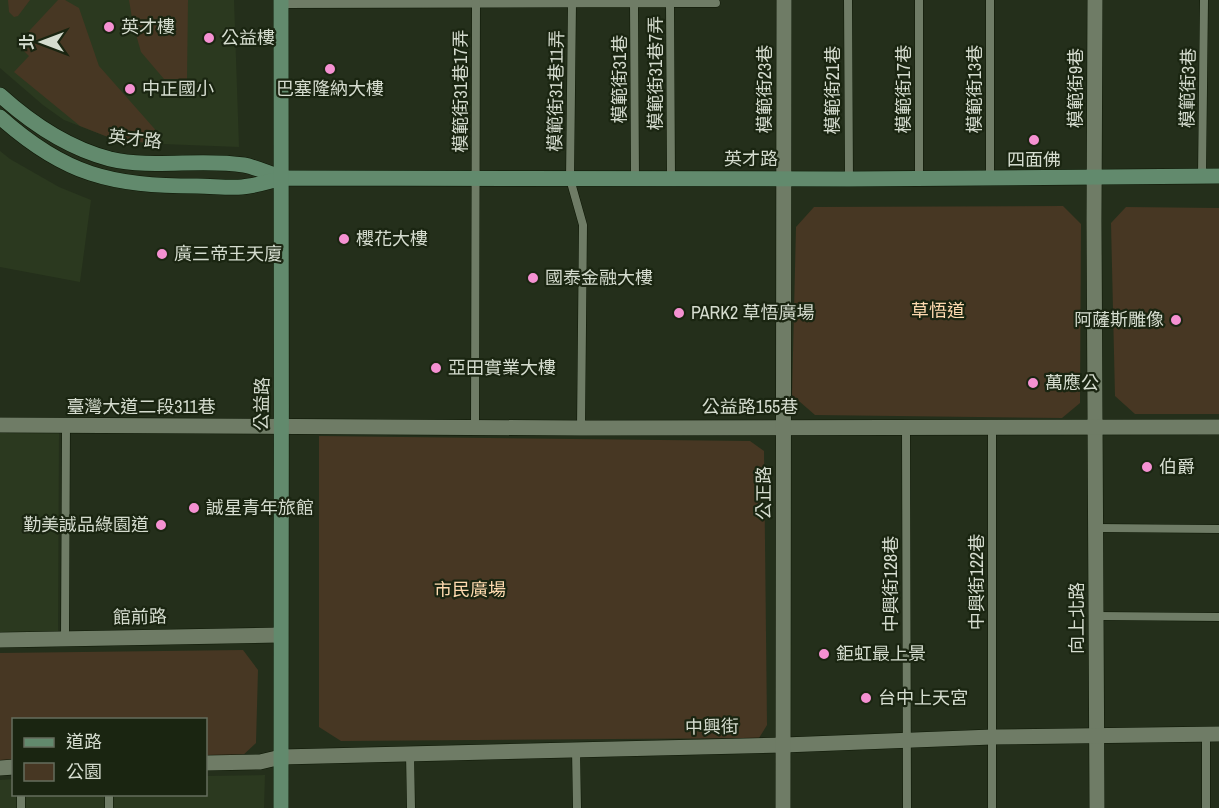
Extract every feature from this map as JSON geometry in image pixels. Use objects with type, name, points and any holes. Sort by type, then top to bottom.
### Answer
[{"type":"main road","name":"公益路","points":[[281,2],[283,178],[281,808]]},
{"type":"main road","name":"英才路","points":[[0,95],[27,118],[81,150],[112,159],[245,165],[283,178]]},
{"type":"main road","name":"英才路","points":[[0,117],[20,135],[68,165],[112,180],[155,186],[243,187],[283,178],[849,179],[1219,176]]},
{"type":"street","name":"模範街23巷","points":[[784,0],[784,179]]},
{"type":"street","name":"模範街9巷","points":[[1095,0],[1095,427]]},
{"type":"street","name":"公正路","points":[[783,808],[784,179]]},
{"type":"street","name":"臺灣大道二段311巷","points":[[0,425],[282,427]]},
{"type":"street","name":"公益路155巷","points":[[282,427],[1219,427]]},
{"type":"street","name":"向上北路","points":[[1095,427],[1097,808]]},
{"type":"street","name":"館前路","points":[[0,639],[280,635]]},
{"type":"street","name":"中興街","points":[[207,764],[260,762],[281,757],[410,753],[784,745],[992,737],[1213,734]]},
{"type":"lane","name":"模範街21巷","points":[[848,0],[849,179]]},
{"type":"lane","name":"模範街17巷","points":[[919,0],[919,178]]},
{"type":"lane","name":"模範街13巷","points":[[990,0],[990,177]]},
{"type":"lane","name":"模範街3巷","points":[[1202,176],[1204,0]]},
{"type":"lane","points":[[281,2],[634,3]]},
{"type":"lane","name":"模範街31巷17弄","points":[[476,3],[476,427]]},
{"type":"lane","name":"模範街31巷11弄","points":[[572,3],[570,178],[583,225],[581,428]]},
{"type":"lane","name":"模範街31巷7弄","points":[[634,3],[670,3],[671,179]]},
{"type":"lane","name":"模範街31巷","points":[[634,3],[635,178]]},
{"type":"lane","points":[[670,3],[716,3]]},
{"type":"lane","points":[[65,638],[66,426]]},
{"type":"lane","name":"中興街128巷","points":[[906,427],[907,808]]},
{"type":"lane","name":"中興街122巷","points":[[992,427],[992,808]]},
{"type":"lane","points":[[1096,528],[1219,529]]},
{"type":"lane","points":[[1097,616],[1219,617]]},
{"type":"lane","points":[[1206,808],[1213,734]]},
{"type":"lane","points":[[576,749],[578,808]]},
{"type":"lane","points":[[410,753],[411,808]]},
{"type":"shaded area","name":"中正國小","points":[[0,0],[234,0],[239,147],[137,143],[113,139],[64,120],[0,68]]},
{"type":"shaded area","points":[[0,151],[59,187],[91,200],[80,282],[0,267]]},
{"type":"shaded area","points":[[0,433],[59,433],[58,632],[0,634]]},
{"type":"shaded area","points":[[265,775],[264,808],[0,808],[0,780],[12,779],[12,796],[207,796],[207,776]]},
{"type":"green space","points":[[8,0],[30,0],[18,16],[14,17],[9,12]]},
{"type":"green space","points":[[58,0],[65,0],[79,8],[99,66],[160,135],[159,144],[113,139],[80,126],[14,72],[29,56],[17,44]]},
{"type":"green space","points":[[129,0],[188,0],[187,79],[164,79],[141,52]]},
{"type":"green space","name":"草悟道","points":[[1063,206],[1081,224],[1080,403],[1062,418],[815,415],[792,395],[796,227],[814,207]]},
{"type":"green space","points":[[1126,207],[1219,208],[1219,414],[1135,414],[1115,396],[1111,223]]},
{"type":"green space","name":"市民廣場","points":[[319,436],[750,441],[764,451],[767,725],[759,738],[341,741],[319,727]]},
{"type":"green space","points":[[243,650],[258,670],[256,743],[240,758],[207,758],[207,718],[12,718],[12,760],[0,760],[0,653]]},
{"type":"place","name":"英才樓","points":[[109,27]]},
{"type":"place","name":"公益樓","points":[[209,38]]},
{"type":"place","name":"巴塞隆納大樓","points":[[330,69]]},
{"type":"place","name":"中正國小","points":[[130,89]]},
{"type":"place","name":"四面佛","points":[[1034,140]]},
{"type":"place","name":"櫻花大樓","points":[[344,239]]},
{"type":"place","name":"廣三帝王天廈","points":[[162,254]]},
{"type":"place","name":"國泰金融大樓","points":[[533,278]]},
{"type":"place","name":"PARK2 草悟廣場","points":[[679,313]]},
{"type":"place","name":"阿薩斯雕像","points":[[1176,320]]},
{"type":"place","name":"亞田實業大樓","points":[[436,368]]},
{"type":"place","name":"萬應公","points":[[1033,383]]},
{"type":"place","name":"伯爵","points":[[1147,467]]},
{"type":"place","name":"誠星青年旅館","points":[[194,508]]},
{"type":"place","name":"勤美誠品綠園道","points":[[161,525]]},
{"type":"place","name":"鉅虹最上景","points":[[824,654]]},
{"type":"place","name":"台中上天宮","points":[[866,698]]}]
